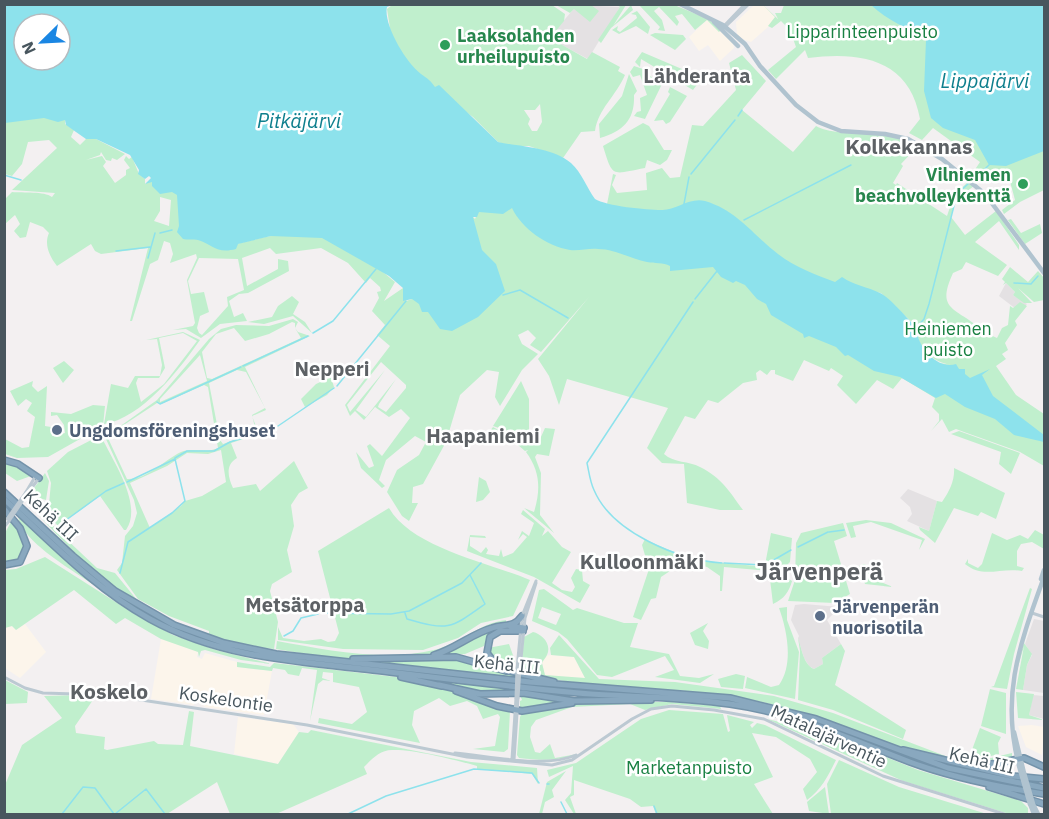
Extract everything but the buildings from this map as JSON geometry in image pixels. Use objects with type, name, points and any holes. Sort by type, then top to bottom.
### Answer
[{"type":"highway","points":[[4,460],[18,464],[38,477]]},
{"type":"highway","name":"Kehä III","points":[[4,492],[94,574],[154,615],[194,634],[239,647],[328,660],[579,687],[711,696],[756,703],[816,719],[959,771],[1044,788]]},
{"type":"highway","name":"Kehä III","points":[[4,499],[100,586],[132,609],[207,644],[255,657],[367,670],[549,690],[730,704],[790,717],[956,776],[1044,794]]},
{"type":"highway","points":[[4,508],[20,528],[27,546],[20,562],[4,565]]},
{"type":"highway","points":[[420,658],[453,649],[487,630],[515,624],[522,616]]},
{"type":"highway","points":[[504,626],[522,629]]},
{"type":"highway","points":[[506,671],[493,662],[487,653],[488,643],[498,631],[522,629]]},
{"type":"highway","points":[[328,660],[463,658],[506,671],[579,687]]},
{"type":"highway","points":[[367,670],[480,694],[523,693],[567,700],[594,701],[682,699]]},
{"type":"highway","points":[[439,685],[516,711],[594,701]]},
{"type":"highway","points":[[866,738],[959,764],[1012,776],[1044,779]]},
{"type":"highway","points":[[959,764],[992,764],[1018,759],[1044,767]]},
{"type":"highway","points":[[956,776],[1044,804]]},
{"type":"main road","points":[[680,4],[710,18],[724,27],[739,44],[745,44],[745,50],[802,110],[827,127],[908,139],[930,151],[974,183],[992,202],[1044,273]]},
{"type":"main road","points":[[724,27],[747,4]]},
{"type":"main road","points":[[4,527],[38,477]]},
{"type":"main road","points":[[1036,814],[1018,759],[1013,723],[1013,678],[1031,613],[1044,577],[1044,570]]},
{"type":"main road","points":[[513,759],[522,616],[536,581],[527,605],[522,629]]},
{"type":"main road","points":[[1031,613],[1044,617]]},
{"type":"main road","name":"Koskelontie","points":[[4,677],[25,688],[43,693],[94,694],[294,723],[445,753],[513,759]]},
{"type":"main road","name":"Matalajärventie","points":[[513,759],[559,764],[579,754],[645,711],[672,706],[714,710],[764,719],[883,776],[1004,814]]},
{"type":"shaded area","points":[[577,5],[620,7],[588,59],[549,38]]},
{"type":"shaded area","points":[[754,5],[764,5],[777,19],[751,42],[742,39],[737,34],[736,22]]},
{"type":"shaded area","points":[[708,19],[733,43],[734,48],[720,61],[708,45],[699,51],[689,37]]},
{"type":"shaded area","points":[[1006,283],[1015,292],[1013,295],[1027,304],[1020,312],[999,296]]},
{"type":"shaded area","points":[[908,489],[937,501],[929,531],[907,521],[912,514],[910,507],[900,498]]},
{"type":"shaded area","points":[[795,605],[840,607],[827,620],[841,644],[822,658],[823,664],[814,669],[804,658],[799,636],[791,620]]},
{"type":"shaded area","points":[[1034,619],[1044,621],[1044,693],[1023,690],[1027,665],[1032,655],[1025,644]]},
{"type":"shaded area","points":[[25,624],[46,652],[20,678],[5,668],[4,628],[12,626],[16,630]]},
{"type":"shaded area","points":[[165,638],[198,652],[197,657],[202,659],[205,653],[237,662],[237,667],[272,671],[264,715],[206,707],[195,701],[194,705],[151,699],[161,639]]},
{"type":"shaded area","points":[[544,656],[574,657],[585,678],[545,676],[542,663]]},
{"type":"shaded area","points":[[1033,695],[1044,696],[1044,719],[1029,715]]},
{"type":"shaded area","points":[[238,717],[293,724],[299,732],[278,764],[234,754]]},
{"type":"shaded area","points":[[1018,726],[1044,727],[1042,755],[1026,747]]},
{"type":"green space","points":[[672,4],[708,19],[721,30],[719,32],[707,20],[695,30],[682,14],[675,16],[679,22],[677,26],[659,7],[654,11],[662,20],[665,31],[658,30],[660,27],[639,5]]},
{"type":"green space","points":[[392,5],[552,5],[565,14],[564,21],[550,38],[587,59],[592,52],[620,67],[618,71],[625,75],[603,109],[595,131],[581,132],[563,158],[529,146],[510,146],[498,142],[473,117],[395,60],[387,9]],"holes":[[[540,104],[542,122],[537,131],[532,131],[528,124],[530,119],[524,110],[535,110]]]},
{"type":"green space","points":[[556,5],[591,5],[599,11],[590,22],[574,9],[570,13]]},
{"type":"green space","points":[[617,5],[626,5],[613,26],[631,5],[633,10],[611,28],[601,43],[598,40],[620,7]]},
{"type":"green space","name":"Lippajärvi","points":[[763,5],[778,19],[775,13],[781,13],[784,5],[1044,5],[1042,150],[1044,151],[1044,190],[1020,202],[1004,214],[1002,210],[1015,200],[1008,174],[992,174],[982,183],[972,174],[980,162],[933,128],[922,140],[909,133],[920,119],[914,99],[906,83],[894,71],[880,63],[846,56],[808,58],[805,50],[776,79],[768,70],[796,47],[790,30],[781,21],[772,28],[768,26],[775,17]]},
{"type":"green space","points":[[637,11],[650,27],[648,34],[636,26],[619,34],[612,30],[618,26],[617,30],[620,32],[637,18],[636,15],[631,14]]},
{"type":"green space","points":[[655,33],[683,35],[686,39],[675,50],[650,35]]},
{"type":"green space","points":[[642,52],[696,75],[699,82],[693,90],[641,59],[640,67],[635,62]]},
{"type":"green space","name":"Heiniemen puisto","points":[[742,55],[766,81],[742,110],[793,152],[816,126],[840,132],[897,137],[908,141],[916,148],[901,164],[903,166],[893,183],[896,185],[897,183],[947,216],[954,195],[968,182],[974,186],[955,200],[951,217],[965,235],[996,211],[1019,245],[1019,250],[999,221],[975,242],[1007,265],[998,276],[966,262],[962,269],[953,273],[946,293],[947,300],[954,310],[997,338],[1002,328],[1008,325],[1010,306],[1013,308],[1020,302],[1027,306],[1015,321],[1017,325],[1005,343],[1008,350],[1002,354],[1006,359],[996,366],[1016,395],[1044,414],[1044,466],[1020,452],[956,429],[949,432],[942,419],[931,431],[939,421],[939,414],[932,407],[935,398],[902,378],[893,389],[877,380],[856,404],[837,385],[843,376],[831,368],[829,371],[804,360],[793,381],[775,374],[775,370],[771,370],[767,375],[760,370],[756,373],[757,380],[743,383],[718,403],[708,400],[695,419],[685,416],[664,454],[708,471],[725,485],[743,510],[720,510],[687,503],[684,464],[662,463],[647,448],[668,408],[567,379],[559,405],[549,376],[538,359],[589,297],[541,352],[530,345],[536,338],[528,330],[518,335],[522,344],[538,354],[522,370],[500,406],[495,397],[499,372],[487,370],[460,395],[446,442],[423,484],[413,487],[412,503],[418,503],[409,521],[402,516],[387,492],[397,470],[419,455],[426,442],[415,436],[386,460],[379,480],[385,486],[382,488],[361,468],[356,452],[369,468],[374,466],[367,446],[370,444],[382,456],[410,418],[401,409],[389,417],[375,407],[364,420],[355,411],[350,416],[345,405],[390,346],[377,335],[385,325],[372,311],[379,298],[377,292],[381,291],[380,287],[370,278],[366,283],[348,263],[321,248],[276,254],[270,248],[242,258],[247,286],[278,269],[278,259],[288,261],[289,271],[229,301],[234,317],[243,313],[247,321],[220,324],[201,338],[186,329],[173,330],[193,326],[195,323],[187,280],[197,258],[196,254],[170,263],[173,254],[170,243],[164,241],[158,260],[150,264],[132,321],[130,321],[148,248],[101,254],[95,251],[91,244],[57,266],[48,250],[49,233],[43,227],[30,222],[26,237],[20,238],[14,231],[20,224],[15,215],[5,224],[5,199],[12,192],[39,193],[52,197],[55,193],[12,190],[57,148],[49,140],[28,142],[22,164],[12,176],[5,174],[5,122],[23,113],[65,120],[65,124],[74,130],[71,137],[80,145],[86,139],[96,139],[125,154],[117,160],[112,158],[111,161],[106,160],[101,152],[100,155],[86,160],[102,156],[106,162],[103,166],[115,183],[126,175],[126,170],[130,168],[124,160],[126,156],[129,159],[132,157],[139,174],[145,179],[145,184],[156,177],[237,244],[299,233],[320,235],[338,242],[370,262],[395,282],[384,301],[403,288],[406,301],[412,299],[469,238],[473,217],[475,219],[478,212],[506,203],[711,257],[847,347],[951,365],[938,361],[926,353],[919,341],[917,327],[881,293],[847,287],[607,204],[613,174],[616,175],[612,185],[617,193],[647,190],[646,173],[662,168],[670,178],[680,177],[692,125],[703,126],[736,90],[729,63]],"holes":[[[160,197],[171,200],[169,226],[154,221],[160,211]],[[199,258],[238,259],[244,290],[227,297],[228,306],[202,335],[197,328],[200,316],[209,312],[204,292],[191,294],[188,281]],[[381,362],[406,385],[386,412],[378,407],[396,379],[366,417],[356,410],[385,370],[350,412],[347,405]]]},
{"type":"green space","points":[[634,66],[643,69],[661,86],[645,119],[634,116],[641,111],[640,98],[647,95],[640,75],[633,77],[630,72]]},
{"type":"green space","points":[[629,74],[637,91],[634,95],[630,117],[622,128],[600,138],[599,124],[622,96]]},
{"type":"green space","points":[[670,87],[687,96],[670,122],[666,124],[663,120],[654,121],[670,94],[668,92]]},
{"type":"green space","points":[[643,123],[649,126],[664,150],[672,150],[667,160],[660,165],[647,160],[645,168],[615,172],[609,164],[603,146]]},
{"type":"green space","points":[[1005,216],[1008,220],[1011,219],[1021,233],[1040,224],[1042,233],[1025,244]]},
{"type":"green space","points":[[1010,267],[1028,282],[1038,271],[1044,278],[1044,300],[1034,302],[1018,288],[1032,303],[1024,303],[1013,295],[1015,292],[1006,283],[1003,285],[1005,282],[1002,279]]},
{"type":"green space","points":[[292,296],[299,302],[293,314],[305,322],[312,333],[293,316],[264,324],[248,322],[272,317],[278,306]]},
{"type":"green space","points":[[293,319],[298,322],[295,328],[298,332],[310,336],[245,367],[266,410],[252,416],[265,408],[246,372],[237,370],[209,383],[220,440],[223,444],[256,432],[253,418],[259,434],[231,443],[237,458],[229,468],[233,488],[256,484],[260,491],[294,461],[308,488],[299,493],[291,505],[294,526],[287,550],[292,572],[272,584],[270,591],[278,622],[274,649],[246,646],[209,637],[209,631],[169,616],[138,599],[117,570],[122,563],[125,536],[133,526],[137,513],[134,500],[105,437],[157,400],[209,339],[221,329],[236,325],[269,326]],"holes":[[[292,322],[295,323],[295,328],[301,338],[212,379],[207,378],[202,352],[216,334],[234,328],[245,341],[269,334]],[[200,355],[207,381],[160,402],[160,399]],[[204,385],[208,387],[218,448],[181,452],[148,473],[127,479],[107,436],[157,403],[161,404]],[[221,450],[226,482],[202,496],[185,501],[150,528],[130,483],[167,466],[187,453],[208,454]]]},
{"type":"green space","points":[[183,332],[200,340],[170,378],[146,403],[118,420],[104,424],[111,384],[128,388],[135,376],[160,376],[162,365],[157,339],[146,340]],"holes":[[[183,333],[197,341],[164,384],[141,402],[136,383],[138,378],[159,378],[165,368],[159,338]]]},
{"type":"green space","points":[[64,361],[74,370],[63,383],[53,368]]},
{"type":"green space","points":[[331,377],[334,387],[327,395],[305,407],[301,399],[316,384]]},
{"type":"green space","points":[[33,381],[32,386],[38,392],[47,386],[45,426],[51,427],[52,436],[65,433],[64,425],[57,415],[51,416],[51,412],[71,414],[93,405],[105,406],[103,426],[48,457],[17,458],[5,454],[5,439],[22,448],[29,447],[35,417],[27,411],[32,403],[26,399],[18,406],[10,391]]},
{"type":"green space","points":[[521,381],[529,399],[529,434],[539,435],[538,439],[540,439],[545,428],[555,429],[549,456],[537,454],[535,457],[541,473],[540,515],[554,533],[524,508],[534,512],[538,496],[537,473],[526,452],[528,450],[525,451],[511,439],[490,431],[493,427],[502,432],[522,436],[493,426]]},
{"type":"green space","points":[[959,431],[1020,453],[1011,474],[999,464],[1001,452],[951,434]]},
{"type":"green space","points":[[97,437],[102,438],[129,496],[131,509],[126,530],[100,496],[58,526],[48,514],[51,483],[47,471],[68,452]]},
{"type":"green space","points":[[4,461],[16,465],[31,476],[17,481],[5,473]]},
{"type":"green space","points":[[954,468],[1005,493],[996,519],[981,512],[978,516],[954,508],[935,543],[919,527],[929,531],[937,501],[942,502],[947,494],[954,476]]},
{"type":"green space","points":[[45,473],[49,481],[46,500],[29,495]]},
{"type":"green space","points":[[479,477],[486,481],[490,492],[483,500],[476,502]]},
{"type":"green space","points":[[27,498],[45,503],[47,518],[63,536],[97,568],[115,573],[137,600],[112,585],[77,555],[33,508]]},
{"type":"green space","points":[[389,508],[400,522],[433,544],[530,580],[513,616],[481,623],[458,638],[423,650],[343,649],[278,640],[278,627],[283,638],[335,641],[339,633],[318,551]]},
{"type":"green space","points":[[523,510],[545,529],[542,536],[548,531],[562,547],[571,552],[552,583],[562,590],[572,592],[575,587],[571,578],[576,569],[582,570],[583,581],[590,585],[580,603],[534,577],[467,551],[470,535],[485,536],[486,538],[470,537],[470,546],[481,553],[486,547],[488,550],[486,554],[499,556],[501,549],[503,557],[513,553],[527,537],[523,534],[518,540],[522,531],[529,536],[534,523],[521,514]]},
{"type":"green space","points":[[18,515],[94,585],[38,545],[21,525]]},
{"type":"green space","points":[[12,520],[25,545],[19,561],[4,563],[5,533]]},
{"type":"green space","points":[[866,520],[891,523],[925,539],[919,550],[922,540],[871,522],[853,526],[856,537],[851,538],[846,523]]},
{"type":"green space","points":[[843,523],[847,536],[834,541],[850,594],[835,603],[788,601],[795,580],[796,543],[801,533]]},
{"type":"green space","points":[[1035,530],[1044,535],[1044,549],[1032,542],[1021,544],[1017,551],[1017,566],[1024,568],[1022,571],[985,572],[965,564],[968,559],[968,563],[978,568],[982,564],[992,533],[1007,540],[1020,535],[1028,539]]},
{"type":"green space","points":[[771,533],[792,538],[790,562],[782,570],[783,575],[792,581],[786,595],[777,602],[773,604],[769,571],[724,567],[722,591],[720,591],[720,576],[707,567],[685,561],[661,577],[656,598],[651,599],[641,620],[633,617],[649,569],[642,545],[645,539],[687,556],[757,566],[765,565]]},
{"type":"green space","points":[[45,557],[136,615],[173,635],[216,650],[272,664],[241,660],[205,650],[201,651],[199,657],[198,652],[161,639],[125,618],[116,624],[74,590],[16,630],[12,626],[5,628],[5,570],[16,569]]},
{"type":"green space","points":[[864,564],[874,568],[871,578],[893,587],[865,584],[859,566]]},
{"type":"green space","points":[[1030,588],[1032,589],[1007,689],[991,687],[994,686]]},
{"type":"green space","points":[[544,589],[573,610],[577,608],[624,623],[638,623],[630,647],[669,654],[680,676],[699,678],[714,674],[700,683],[655,677],[674,670],[665,656],[612,677],[597,675],[567,639],[558,632],[532,621],[539,590]],"holes":[[[542,607],[561,614],[556,625],[538,618]]]},
{"type":"green space","points":[[787,607],[787,620],[799,652],[795,699],[745,688],[747,677],[771,687],[779,685],[784,677],[788,647],[779,608]]},
{"type":"green space","points":[[506,620],[506,624],[460,644],[414,658],[354,659],[276,649],[277,641],[376,655],[415,653],[443,647],[487,625]]},
{"type":"green space","points":[[1030,622],[1024,643],[1032,654],[1027,665],[1023,690],[1016,689],[1024,646],[1016,674],[1014,698],[1015,673]]},
{"type":"green space","points":[[708,623],[703,631],[709,641],[708,649],[695,645],[690,633]]},
{"type":"green space","points":[[505,628],[488,637],[484,646],[465,654],[437,656],[487,632]]},
{"type":"green space","points":[[533,632],[543,637],[547,643],[547,655],[542,663],[545,675],[585,678],[574,657],[551,655],[550,648],[559,635],[599,679],[675,682],[774,696],[833,713],[948,757],[983,760],[1012,753],[1012,759],[979,761],[947,759],[883,742],[820,719],[757,701],[698,692],[580,683],[521,674],[524,637]]},
{"type":"green space","points":[[798,638],[805,660],[814,669],[823,664],[822,658],[841,644],[845,651],[835,685],[906,730],[903,739],[833,710],[798,700],[800,651]]},
{"type":"green space","points":[[509,644],[515,661],[514,672],[495,662],[488,648]]},
{"type":"green space","points":[[461,659],[514,675],[513,678],[364,661]]},
{"type":"green space","points":[[237,662],[270,667],[274,663],[396,677],[442,688],[510,711],[508,749],[504,752],[473,749],[495,746],[500,717],[498,714],[483,719],[477,706],[467,701],[450,706],[439,698],[414,711],[412,725],[420,743],[318,723],[319,718],[352,724],[367,712],[359,687],[333,682],[333,673],[323,672],[322,678],[331,681],[323,680],[318,684],[310,721],[317,670],[302,668],[299,676],[273,668],[272,671],[237,667]]},
{"type":"green space","points":[[736,674],[745,676],[743,689],[721,687],[718,679]]},
{"type":"green space","points":[[407,676],[513,688],[512,692],[483,693]]},
{"type":"green space","points":[[5,680],[28,692],[27,703],[5,704]]},
{"type":"green space","points":[[990,689],[1006,693],[1006,734],[981,726]]},
{"type":"green space","points":[[1016,692],[1034,694],[1029,715],[1044,720],[1018,718]]},
{"type":"green space","points":[[520,695],[568,702],[520,709],[522,700]]},
{"type":"green space","points":[[44,696],[95,697],[75,726],[76,733],[105,737],[104,749],[107,750],[154,741],[158,744],[183,745],[189,711],[194,712],[190,746],[278,764],[299,732],[308,733],[311,730],[471,762],[537,768],[538,784],[532,774],[477,769],[477,766],[446,758],[411,751],[388,750],[380,753],[364,767],[367,774],[276,814],[230,814],[217,782],[167,814],[5,814],[5,785],[22,745],[62,718]]},
{"type":"green space","points":[[670,702],[720,706],[721,709],[672,704],[645,710],[630,704],[572,707],[536,720],[531,727],[530,737],[535,752],[540,753],[550,744],[555,758],[577,754],[548,760],[519,758],[517,755],[522,713],[570,705]]},
{"type":"green space","name":"Marketanpuisto","points":[[669,710],[723,714],[728,732],[730,731],[727,715],[754,722],[750,725],[752,728],[757,723],[765,725],[836,760],[821,787],[807,800],[803,789],[817,772],[810,759],[776,737],[752,733],[773,777],[754,784],[773,814],[656,814],[653,806],[641,807],[630,799],[574,780],[574,795],[570,797],[576,814],[574,814],[565,800],[571,793],[573,766],[549,777],[547,770],[576,763],[641,719]]},
{"type":"green space","points":[[767,719],[826,733],[918,770],[1021,801],[1028,808],[1028,814],[1009,814],[903,781]]},
{"type":"green space","points":[[980,728],[1001,737],[998,743],[999,754],[983,758],[969,758]]},
{"type":"green space","points":[[839,760],[899,787],[987,814],[831,814],[827,784]]},
{"type":"green space","points":[[566,771],[552,790],[554,797],[545,802],[542,814],[539,814],[547,782]]},
{"type":"green space","points":[[825,787],[829,814],[809,811],[807,802]]},
{"type":"water","name":"Pitkäjärvi","points":[[5,4],[392,5],[387,7],[388,23],[408,61],[435,87],[439,85],[498,142],[536,148],[563,158],[575,167],[595,199],[608,204],[655,210],[666,210],[699,200],[717,205],[736,217],[778,254],[798,267],[835,282],[842,277],[880,293],[915,326],[920,343],[932,358],[944,364],[956,364],[959,369],[965,369],[965,374],[970,378],[990,369],[982,375],[993,396],[1044,435],[1044,442],[1014,435],[995,419],[965,407],[945,394],[936,398],[900,377],[874,371],[848,355],[845,356],[836,347],[809,336],[804,338],[803,334],[771,315],[766,304],[757,299],[745,285],[736,281],[733,283],[721,277],[713,267],[670,271],[670,266],[667,265],[641,261],[604,249],[561,248],[536,235],[522,223],[512,208],[503,214],[479,212],[477,217],[473,217],[482,250],[496,264],[505,291],[478,317],[452,331],[440,329],[428,312],[422,312],[419,304],[412,299],[403,301],[403,288],[389,276],[322,238],[271,236],[238,244],[236,249],[230,250],[216,248],[198,240],[183,239],[177,232],[179,226],[177,195],[172,192],[160,194],[152,186],[152,182],[145,184],[151,178],[149,176],[145,179],[138,174],[139,170],[130,155],[96,139],[86,139],[66,125],[65,120],[58,122],[44,118],[5,123]]},
{"type":"water","name":"Lippajärvi","points":[[871,5],[1044,5],[1044,151],[1006,166],[989,165],[975,140],[943,128],[931,118],[924,91],[926,40]]},
{"type":"waterway","points":[[738,116],[742,110]]},
{"type":"waterway","points":[[691,174],[735,120]]},
{"type":"waterway","points":[[744,220],[851,165]]},
{"type":"waterway","points":[[972,181],[989,165]]},
{"type":"waterway","points":[[4,175],[21,180]]},
{"type":"waterway","points":[[684,204],[689,177]]},
{"type":"waterway","points":[[917,327],[924,319],[929,304],[957,194],[968,184]]},
{"type":"waterway","points":[[160,233],[172,230]]},
{"type":"waterway","points":[[148,258],[155,233]]},
{"type":"waterway","points":[[116,251],[150,247]]},
{"type":"waterway","points":[[313,333],[333,321],[376,269]]},
{"type":"waterway","points":[[695,299],[717,271]]},
{"type":"waterway","points":[[1014,283],[1031,284],[1038,276]]},
{"type":"waterway","points":[[503,295],[520,290],[568,318]]},
{"type":"waterway","points":[[337,386],[406,301]]},
{"type":"waterway","points":[[693,302],[587,463],[593,487],[603,505],[631,531],[667,550],[705,561],[722,563]]},
{"type":"waterway","points":[[243,366],[308,336]]},
{"type":"waterway","points":[[157,402],[160,404],[241,367]]},
{"type":"waterway","points":[[278,426],[334,388]]},
{"type":"waterway","points":[[175,458],[187,451],[214,451],[230,442],[274,428]]},
{"type":"waterway","points":[[120,573],[128,542],[172,513],[185,501],[175,459],[127,482]]},
{"type":"waterway","points":[[62,523],[106,491],[124,483]]},
{"type":"waterway","points":[[829,532],[844,530]]},
{"type":"waterway","points":[[798,547],[828,532]]},
{"type":"waterway","points":[[724,563],[765,565],[791,550]]},
{"type":"waterway","points":[[321,613],[391,614],[409,611],[462,583],[481,563]]},
{"type":"waterway","points":[[405,613],[407,619],[441,626],[464,619],[485,604],[470,575]]},
{"type":"waterway","points":[[284,636],[293,631],[301,618],[318,614]]},
{"type":"waterway","points":[[348,814],[386,796],[474,769],[532,773],[539,783]]},
{"type":"waterway","points":[[62,814],[83,787],[95,788],[114,814]]},
{"type":"waterway","points":[[115,814],[146,789],[165,814]]},
{"type":"waterway","points":[[561,802],[567,814]]},
{"type":"waterway","points":[[654,806],[657,814]]},
{"type":"place","name":"Laaksolahden urheilupuisto","points":[[445,45]]},
{"type":"place","name":"Vilniemen beachvolleykenttä","points":[[1023,184]]},
{"type":"place","name":"Ungdomsföreningshuset","points":[[57,430]]},
{"type":"place","name":"Järvenperän nuorisotila","points":[[820,616]]},
{"type":"district","name":"Lähderanta","points":[[697,75]]},
{"type":"district","name":"Kolkekannas","points":[[909,146]]},
{"type":"district","name":"Nepperi","points":[[332,368]]},
{"type":"district","name":"Haapaniemi","points":[[483,435]]},
{"type":"district","name":"Kulloonmäki","points":[[642,561]]},
{"type":"district","name":"Järvenperä","points":[[819,571]]},
{"type":"district","name":"Metsätorppa","points":[[305,604]]},
{"type":"district","name":"Koskelo","points":[[109,691]]},
{"type":"park label","name":"Lipparinteenpuisto","points":[[862,31]]}]
